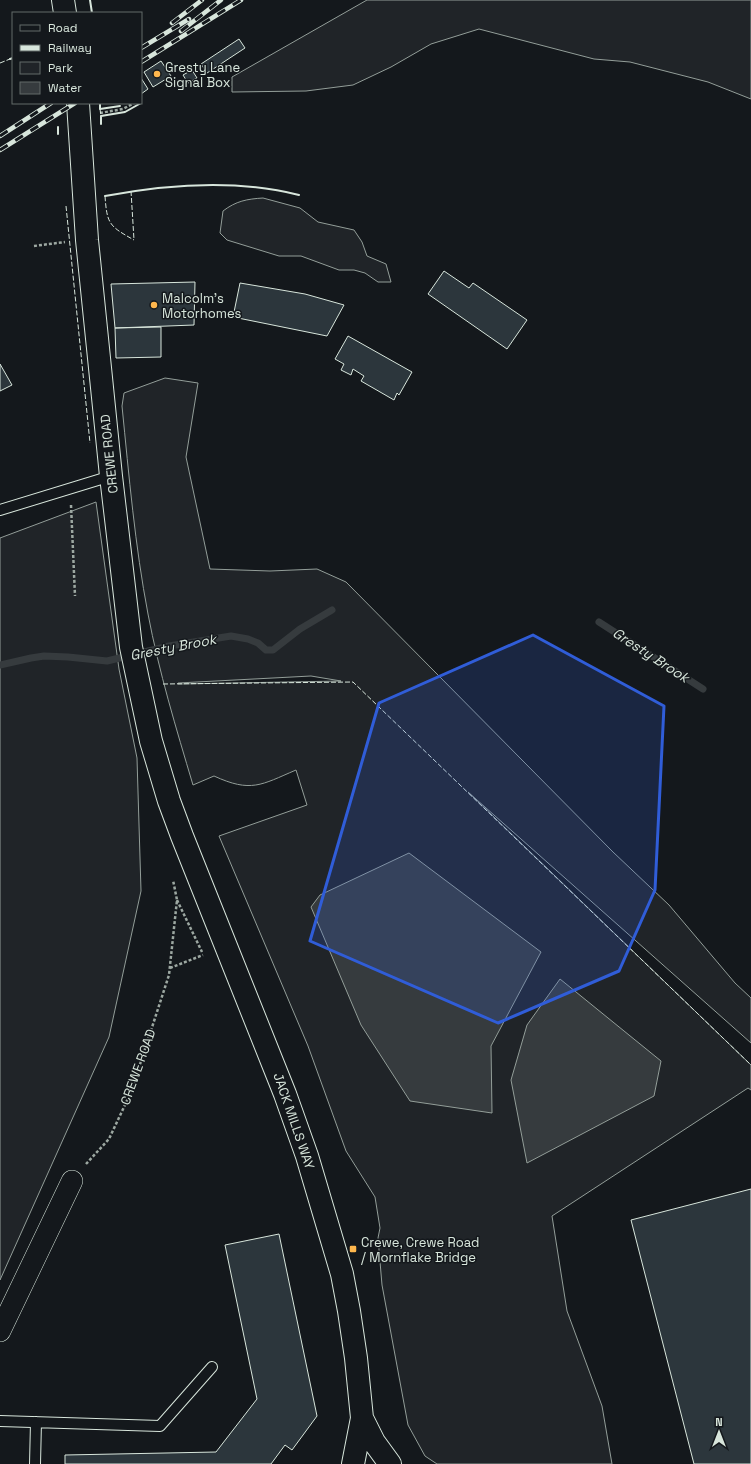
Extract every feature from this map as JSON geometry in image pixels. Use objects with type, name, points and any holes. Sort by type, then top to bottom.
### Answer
[{"type":"main road","points":[[63,0],[65,12]]},
{"type":"main road","name":"CREWE ROAD","points":[[78,104],[87,240],[111,476],[133,656],[152,741],[167,794],[182,836]]},
{"type":"main road","name":"JACK MILLS WAY","points":[[182,836],[269,1052],[307,1156],[342,1274],[353,1342],[362,1418],[353,1464]]},
{"type":"main road","name":"JACK MILLS WAY","points":[[362,1418],[374,1442],[390,1464]]},
{"type":"street","points":[[0,1330],[72,1182]]},
{"type":"lane","points":[[0,510],[111,476]]},
{"type":"lane","points":[[0,1421],[160,1426],[212,1367]]},
{"type":"lane","points":[[35,1464],[36,1422]]},
{"type":"path","points":[[101,113],[123,109],[132,104]]},
{"type":"path","points":[[34,246],[70,241]]},
{"type":"path","points":[[70,488],[75,596]]},
{"type":"path","name":"CREWE ROAD","points":[[72,1182],[109,1138],[131,1092],[169,975],[177,900],[173,876]]},
{"type":"path","points":[[170,968],[203,955],[177,900]]},
{"type":"highlighted area","points":[[533,635],[664,706],[655,890],[619,971],[498,1023],[310,941],[379,703]]},
{"type":"green space","points":[[367,0],[751,0],[751,99],[708,82],[630,62],[594,59],[479,29],[431,44],[391,67],[353,85],[306,91],[232,92],[232,77]]},
{"type":"green space","points":[[263,198],[300,208],[318,222],[354,230],[362,242],[367,256],[386,264],[391,282],[378,282],[365,273],[354,270],[339,270],[301,256],[279,256],[227,240],[220,233],[223,211],[242,201]]},
{"type":"green space","points":[[165,378],[198,383],[186,457],[210,569],[270,571],[317,569],[346,582],[613,852],[669,905],[735,983],[751,998],[751,1043],[468,792],[751,1065],[751,1090],[748,1088],[552,1216],[567,1311],[602,1406],[612,1464],[437,1464],[425,1456],[408,1425],[382,1285],[378,1238],[380,1228],[375,1197],[346,1151],[308,1046],[219,836],[307,805],[296,770],[274,780],[256,785],[247,786],[214,776],[193,785],[174,721],[152,636],[143,588],[127,458],[122,406],[124,393]],"holes":[[[311,676],[341,681],[178,684]]]},
{"type":"green space","points":[[96,502],[119,669],[137,758],[141,891],[109,1037],[0,1280],[0,538]]},
{"type":"water","points":[[409,853],[541,952],[491,1046],[492,1113],[410,1101],[361,1025],[311,907],[320,895]]},
{"type":"water","points":[[560,979],[661,1061],[654,1096],[527,1163],[511,1080],[527,1025]]},
{"type":"building","points":[[239,39],[245,48],[207,73],[201,64]]},
{"type":"building","name":"Gresty Lane Signal Box","points":[[161,61],[171,76],[153,87],[144,72]]},
{"type":"building","points":[[192,70],[197,78],[188,83],[183,75]]},
{"type":"building","points":[[142,80],[148,89],[142,93]]},
{"type":"building","points":[[444,271],[469,288],[473,283],[527,320],[507,349],[428,294]]},
{"type":"building","name":"Malcolm's Motorhomes","points":[[195,282],[194,325],[115,328],[111,284]]},
{"type":"building","points":[[240,283],[305,294],[344,305],[327,336],[233,317]]},
{"type":"building","points":[[161,327],[161,357],[116,358],[115,328]]},
{"type":"building","points":[[348,336],[412,372],[399,395],[397,393],[394,400],[361,381],[364,376],[353,369],[351,375],[341,370],[344,364],[335,359]]},
{"type":"building","points":[[0,364],[12,385],[0,391]]},
{"type":"building","points":[[751,1189],[751,1464],[694,1464],[631,1220]]},
{"type":"building","points":[[279,1234],[317,1416],[292,1450],[285,1445],[271,1464],[65,1464],[65,1455],[216,1452],[257,1399],[225,1245]]},
{"type":"waterway","name":"Gresty Brook","points":[[0,665],[44,656],[107,661],[169,646],[231,636],[248,639],[258,643],[266,650],[273,650],[300,629],[332,610]]},
{"type":"waterway","name":"Gresty Brook","points":[[599,622],[703,689]]},
{"type":"railway","points":[[172,23],[202,0]]},
{"type":"railway","points":[[181,31],[221,0]]},
{"type":"railway","points":[[142,61],[241,0]]},
{"type":"railway","points":[[142,47],[189,19]]},
{"type":"railway","points":[[0,136],[49,104]]},
{"type":"railway","points":[[0,150],[73,104]]},
{"type":"fence","points":[[0,63],[10,59]]},
{"type":"fence","points":[[100,109],[101,116]]},
{"type":"fence","points":[[131,191],[134,240]]},
{"type":"fence","points":[[105,196],[108,219],[114,227],[134,240]]},
{"type":"fence","points":[[66,206],[90,443]]},
{"type":"fence","points":[[163,684],[353,682],[751,1065]]},
{"type":"wall","points":[[90,0],[92,12]]},
{"type":"wall","points":[[100,104],[100,109],[120,106]]},
{"type":"wall","points":[[101,124],[101,116],[125,112],[139,104]]},
{"type":"wall","points":[[58,127],[58,134]]},
{"type":"wall","points":[[105,196],[178,186],[202,185],[251,187],[299,195]]},
{"type":"place","name":"Gresty Lane Signal Box","points":[[157,74]]},
{"type":"place","name":"Malcolm's Motorhomes","points":[[154,305]]},
{"type":"place","name":"Crewe, Crewe Road / Mornflake Bridge","points":[[353,1249]]}]
